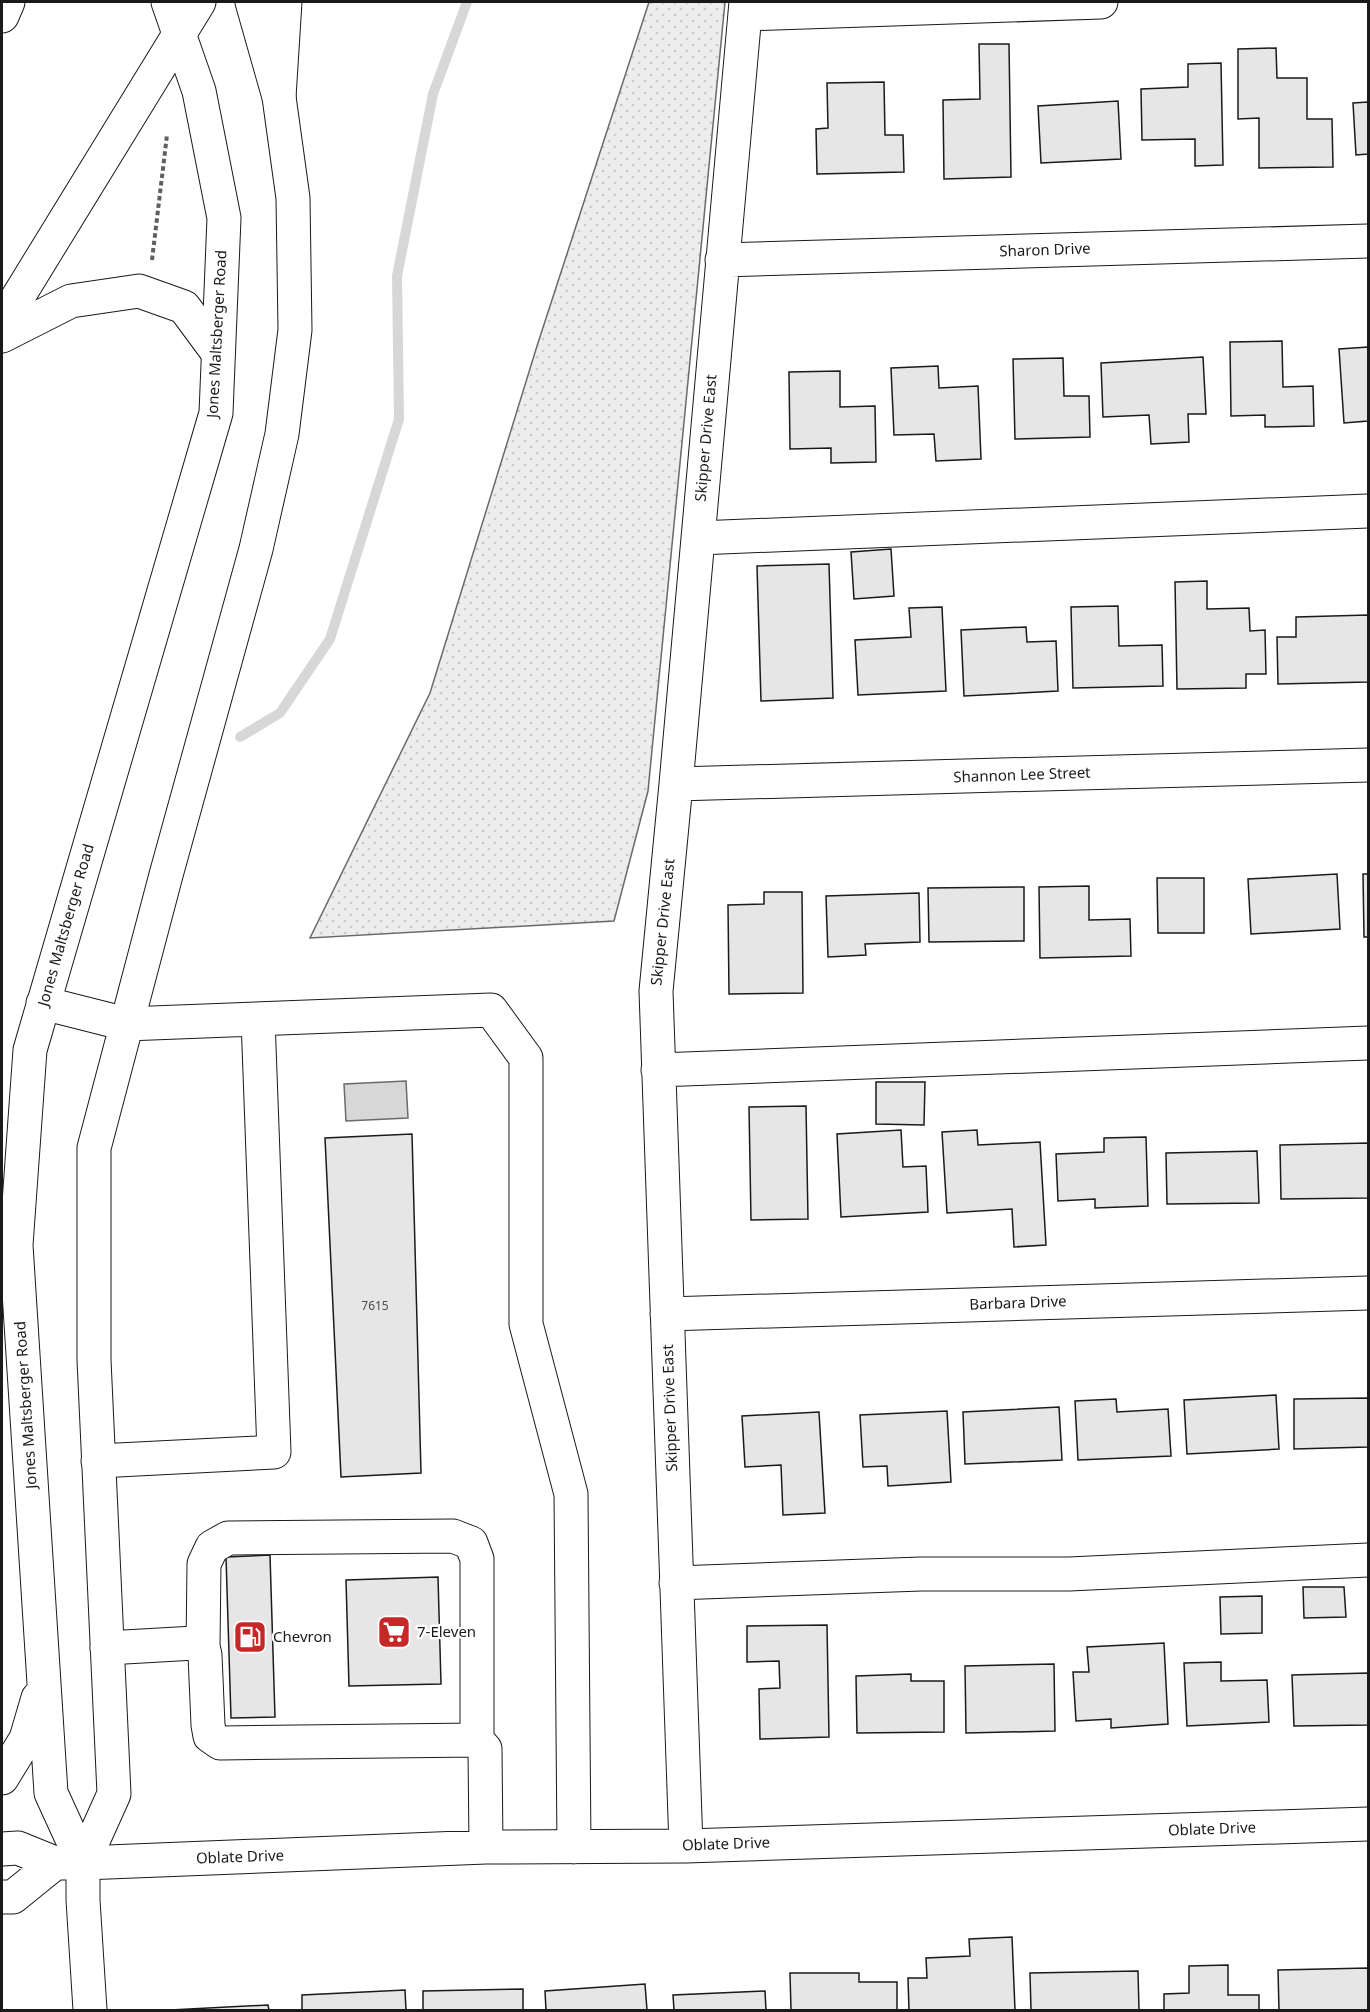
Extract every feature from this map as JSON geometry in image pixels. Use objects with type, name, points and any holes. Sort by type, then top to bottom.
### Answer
[{"type":"main road","points":[[2,16],[8,2]]},
{"type":"main road","name":"Jones Maltsberger Road","points":[[90,2010],[83,1900],[69,1863],[51,1793],[16,1245],[30,1050],[216,413],[224,218],[199,91],[168,2]]},
{"type":"main road","points":[[2,323],[199,2]]},
{"type":"main road","name":"Jones Maltsberger Road","points":[[69,1863],[114,1794],[94,1360],[94,1148],[256,549],[282,434],[295,330],[292,198],[279,97],[252,2]]},
{"type":"main road","points":[[279,97],[285,2]]},
{"type":"main road","points":[[746,8],[1101,2]]},
{"type":"main road","name":"Skipper Drive East","points":[[686,1846],[656,991],[746,8]]},
{"type":"main road","name":"Sharon Drive","points":[[722,260],[1368,241]]},
{"type":"main road","points":[[2,336],[71,301],[139,291],[184,307],[218,353]]},
{"type":"main road","points":[[698,538],[1368,511]]},
{"type":"main road","name":"Shannon Lee Street","points":[[676,784],[1368,765]]},
{"type":"main road","points":[[44,1003],[126,1024],[491,1010],[526,1058],[526,1324],[571,1494],[574,1847]]},
{"type":"main road","points":[[98,1461],[274,1452],[258,1019]]},
{"type":"main road","points":[[658,1070],[1368,1043]]},
{"type":"main road","name":"Barbara Drive","points":[[667,1314],[1368,1293]]},
{"type":"main road","points":[[477,1740],[220,1743],[210,1736],[203,1646],[204,1564],[212,1546],[228,1538],[453,1536],[471,1543],[477,1559],[477,1740],[485,1749],[486,1847]]},
{"type":"main road","points":[[676,1583],[921,1574],[1069,1574],[1368,1560]]},
{"type":"main road","points":[[107,1648],[195,1643],[203,1646]]},
{"type":"main road","points":[[2,1778],[26,1740],[44,1676]]},
{"type":"main road","name":"Oblate Drive","points":[[69,1863],[486,1847],[686,1846],[1368,1824]]},
{"type":"main road","points":[[2,1849],[18,1848],[69,1863]]},
{"type":"main road","points":[[2,1897],[13,1897],[69,1863]]},
{"type":"path","points":[[152,261],[167,135]]},
{"type":"shaded area","points":[[649,2],[725,2],[648,791],[614,921],[310,938],[430,693],[537,346]]},
{"type":"shaded area","points":[[406,1081],[408,1118],[346,1121],[344,1084]]},
{"type":"building","points":[[979,44],[1009,44],[1011,177],[944,179],[943,100],[980,99]]},
{"type":"building","points":[[1276,48],[1277,78],[1307,78],[1307,119],[1332,119],[1333,167],[1259,168],[1259,118],[1238,119],[1238,49]]},
{"type":"building","points":[[1221,63],[1223,165],[1195,166],[1195,139],[1142,140],[1141,89],[1188,87],[1188,64]]},
{"type":"building","points":[[884,82],[885,135],[903,135],[904,172],[817,174],[816,129],[828,128],[827,83]]},
{"type":"building","points":[[1118,101],[1121,159],[1041,163],[1038,106]]},
{"type":"building","points":[[1368,102],[1368,154],[1356,155],[1353,103]]},
{"type":"building","points":[[1282,341],[1283,387],[1313,386],[1314,426],[1265,427],[1265,415],[1231,416],[1230,342]]},
{"type":"building","points":[[1368,347],[1368,421],[1344,423],[1339,349]]},
{"type":"building","points":[[1203,357],[1206,414],[1188,414],[1189,442],[1151,444],[1149,415],[1103,417],[1101,363]]},
{"type":"building","points":[[1063,358],[1064,396],[1089,396],[1090,437],[1015,439],[1013,359]]},
{"type":"building","points":[[938,366],[939,388],[978,386],[981,459],[936,461],[934,434],[894,435],[891,368]]},
{"type":"building","points":[[840,371],[840,407],[875,406],[876,462],[831,463],[831,448],[790,449],[789,372]]},
{"type":"building","points":[[891,549],[894,596],[854,599],[851,552]]},
{"type":"building","points":[[829,564],[833,698],[761,701],[757,566]]},
{"type":"building","points":[[1207,581],[1207,609],[1249,608],[1250,631],[1265,630],[1266,674],[1246,674],[1246,688],[1177,689],[1175,582]]},
{"type":"building","points":[[1118,606],[1119,646],[1162,645],[1163,686],[1073,688],[1071,607]]},
{"type":"building","points":[[942,607],[946,691],[858,695],[855,640],[911,637],[909,608]]},
{"type":"building","points":[[1368,615],[1368,682],[1278,684],[1277,637],[1296,637],[1296,617]]},
{"type":"building","points":[[1026,627],[1027,642],[1056,641],[1058,691],[964,696],[961,630]]},
{"type":"building","points":[[1337,874],[1340,929],[1251,934],[1248,879]]},
{"type":"building","points":[[1363,874],[1368,874],[1368,937],[1364,937]]},
{"type":"building","points":[[1157,878],[1204,878],[1204,933],[1158,933]]},
{"type":"building","points":[[1089,886],[1089,920],[1130,919],[1131,956],[1040,958],[1039,887]]},
{"type":"building","points":[[1024,887],[1024,941],[929,942],[928,888]]},
{"type":"building","points":[[764,892],[802,892],[803,993],[729,994],[728,905],[764,904]]},
{"type":"building","points":[[919,893],[920,942],[865,944],[866,955],[828,957],[826,896]]},
{"type":"building","points":[[876,1082],[925,1082],[924,1125],[876,1124]]},
{"type":"building","points":[[806,1106],[808,1219],[751,1220],[749,1107]]},
{"type":"building","points":[[901,1130],[903,1167],[926,1166],[928,1212],[841,1217],[837,1134]]},
{"type":"building","points":[[977,1130],[978,1145],[1040,1142],[1046,1245],[1014,1247],[1012,1209],[947,1213],[942,1132]]},
{"type":"building","points":[[412,1134],[421,1473],[341,1477],[325,1138]]},
{"type":"building","points":[[1146,1137],[1148,1206],[1095,1208],[1095,1199],[1058,1201],[1056,1154],[1104,1152],[1104,1138]]},
{"type":"building","points":[[1368,1143],[1368,1198],[1281,1199],[1280,1145]]},
{"type":"building","points":[[1257,1151],[1259,1203],[1167,1204],[1166,1153]]},
{"type":"building","points":[[1276,1395],[1279,1449],[1187,1454],[1184,1400]]},
{"type":"building","points":[[1368,1398],[1368,1447],[1294,1449],[1294,1399]]},
{"type":"building","points":[[1116,1399],[1117,1412],[1168,1409],[1171,1456],[1078,1460],[1075,1401]]},
{"type":"building","points":[[1059,1407],[1062,1460],[965,1464],[963,1412]]},
{"type":"building","points":[[947,1411],[951,1482],[888,1486],[887,1466],[863,1467],[860,1415]]},
{"type":"building","points":[[819,1412],[825,1513],[783,1515],[781,1465],[745,1467],[742,1416]]},
{"type":"building","name":"Chevron","points":[[270,1555],[275,1717],[231,1718],[226,1557]]},
{"type":"building","name":"7-Eleven","points":[[438,1577],[441,1684],[349,1686],[346,1580]]},
{"type":"building","points":[[1303,1587],[1344,1587],[1346,1617],[1304,1618]]},
{"type":"building","points":[[1262,1596],[1262,1633],[1221,1634],[1220,1597]]},
{"type":"building","points":[[827,1625],[829,1737],[760,1739],[759,1689],[780,1688],[779,1661],[747,1662],[747,1626]]},
{"type":"building","points":[[1164,1643],[1168,1724],[1111,1728],[1111,1719],[1076,1721],[1073,1672],[1089,1672],[1087,1647]]},
{"type":"building","points":[[1221,1662],[1221,1681],[1267,1680],[1269,1722],[1187,1726],[1184,1663]]},
{"type":"building","points":[[1054,1664],[1055,1731],[966,1733],[965,1666]]},
{"type":"building","points":[[1368,1673],[1368,1725],[1294,1726],[1292,1675]]},
{"type":"building","points":[[911,1674],[911,1681],[944,1681],[944,1732],[857,1733],[856,1676]]},
{"type":"building","points":[[1012,1937],[1015,2010],[909,2010],[908,1978],[927,1978],[926,1958],[970,1956],[969,1939]]},
{"type":"building","points":[[1228,1965],[1228,1995],[1259,1995],[1259,2010],[1164,2010],[1164,1994],[1189,1993],[1189,1966]]},
{"type":"building","points":[[1368,1968],[1368,2010],[1279,2010],[1278,1970]]},
{"type":"building","points":[[1138,1971],[1139,2010],[1031,2010],[1030,1973]]},
{"type":"building","points":[[790,1973],[859,1973],[859,1982],[897,1982],[897,2010],[791,2010]]},
{"type":"building","points":[[645,1984],[647,2010],[546,2010],[545,1991]]},
{"type":"building","points":[[523,1989],[523,2010],[423,2010],[423,1991]]},
{"type":"building","points":[[405,1990],[406,2010],[302,2010],[302,1995]]},
{"type":"building","points":[[765,1991],[766,2010],[674,2010],[673,1995]]},
{"type":"building","points":[[268,2005],[269,2010],[170,2010]]},
{"type":"waterway","points":[[240,737],[280,713],[330,639],[399,419],[397,276],[433,94],[467,2]]},
{"type":"place","name":"7-Eleven","points":[[394,1632]]},
{"type":"place","name":"Chevron","points":[[250,1637]]}]
